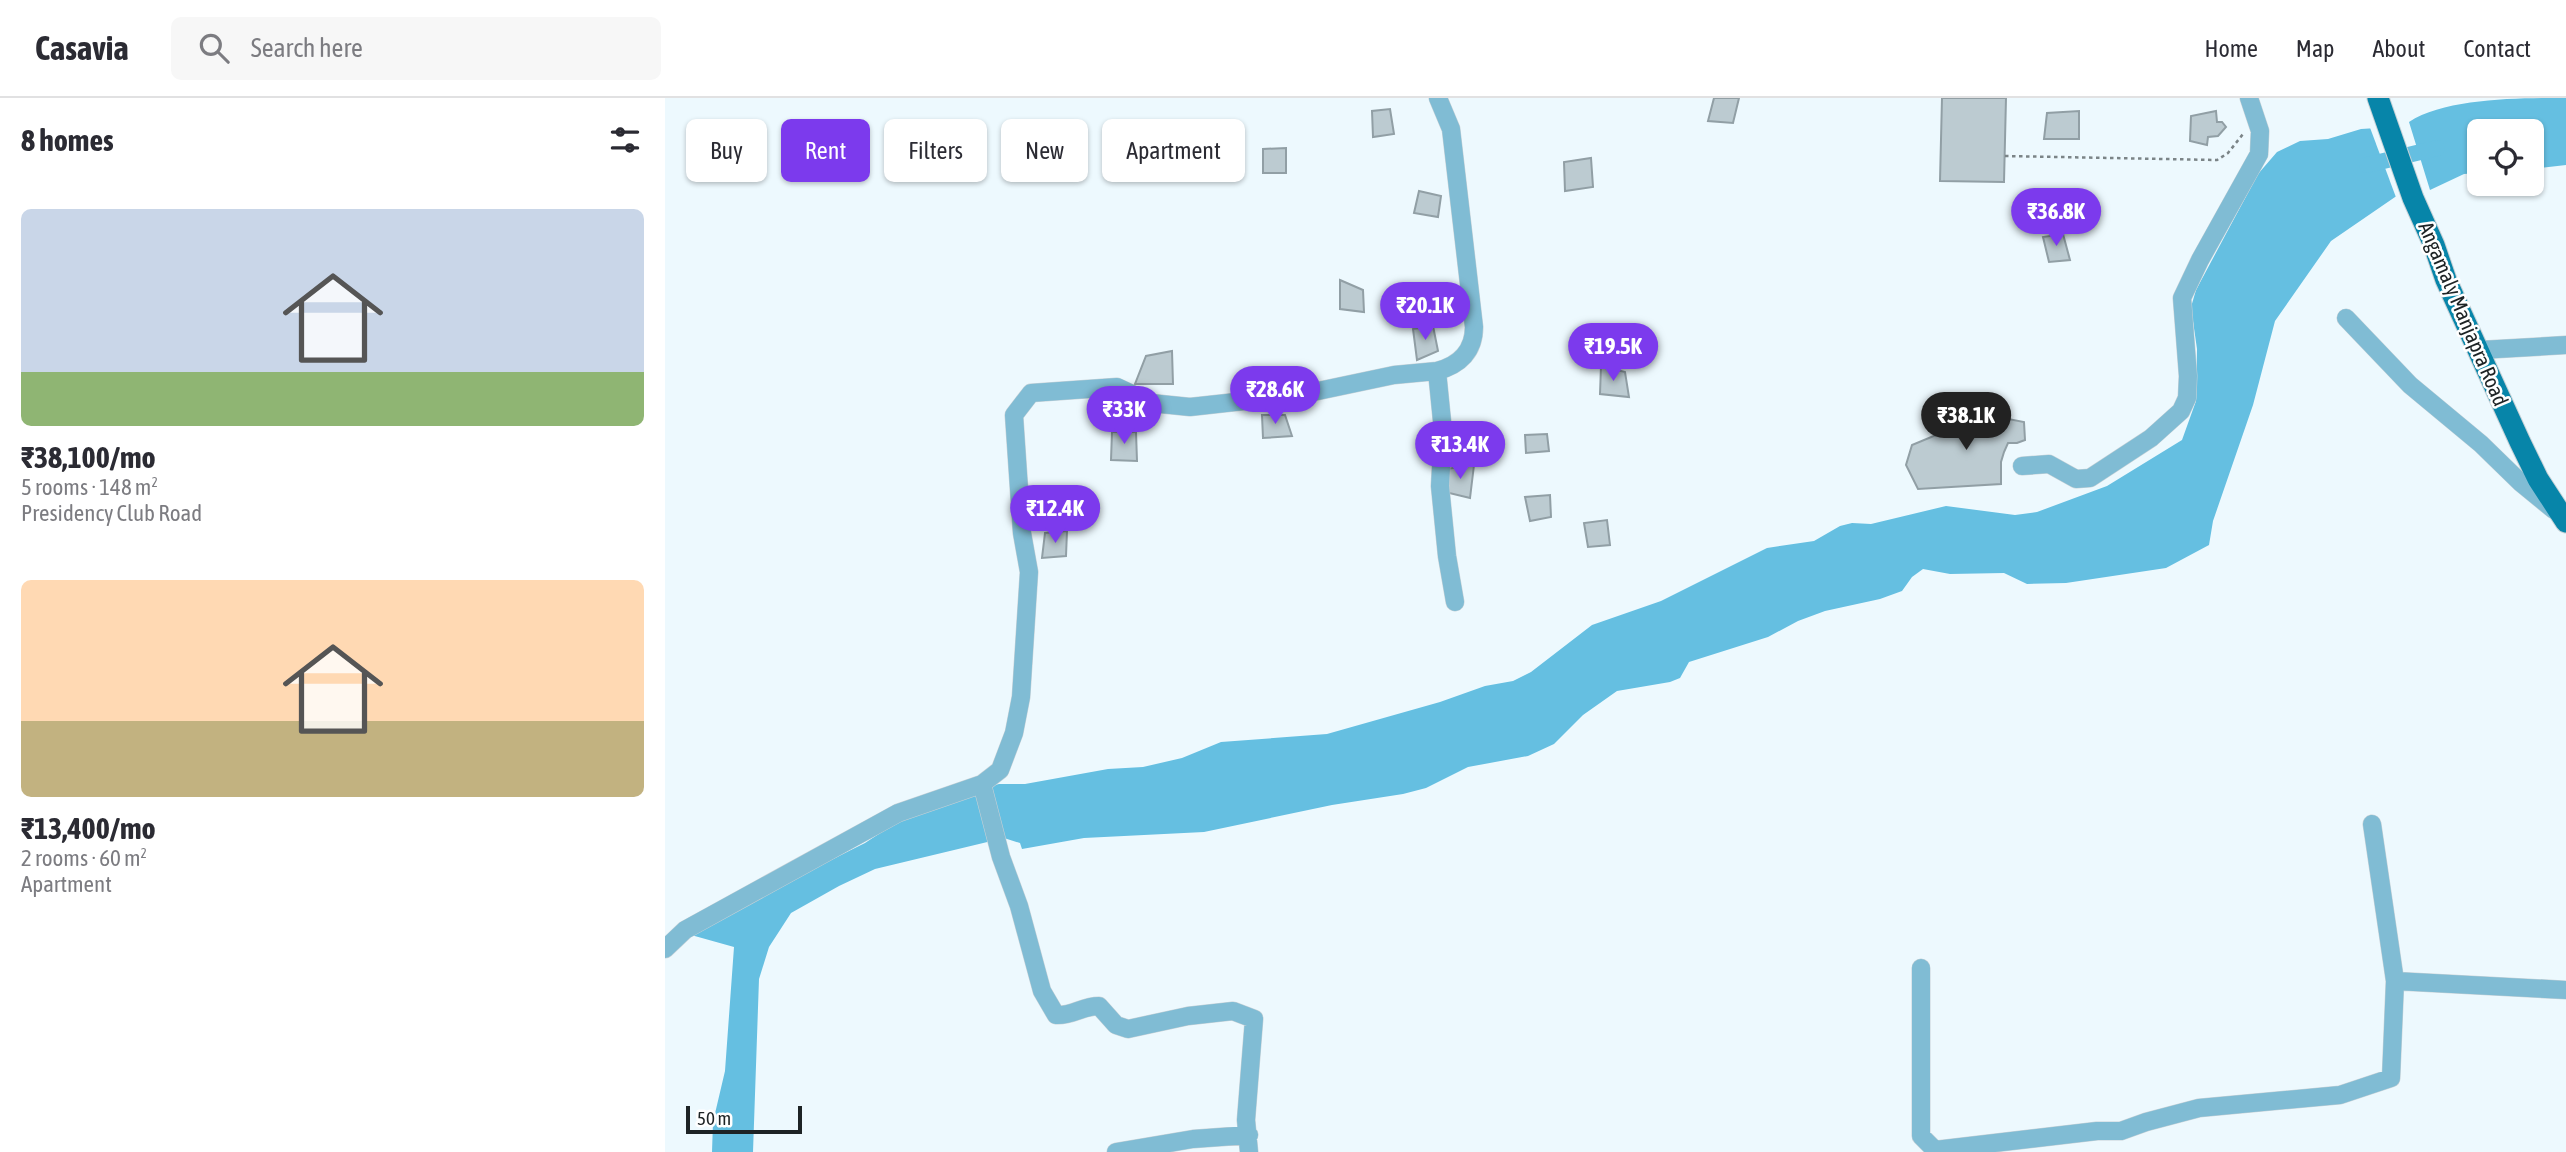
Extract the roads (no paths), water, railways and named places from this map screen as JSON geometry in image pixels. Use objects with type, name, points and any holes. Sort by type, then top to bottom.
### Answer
[{"type":"main road","name":"Angamaly Manjapra Road","points":[[2378,98],[2446,280],[2538,479],[2564,519]]},
{"type":"street","points":[[665,949],[685,930],[898,813],[982,784],[1000,769],[1014,733],[1021,697],[1029,572],[1022,533],[1014,415],[1031,393],[1117,387],[1151,403],[1190,407],[1299,395],[1394,375],[1437,371],[1456,363],[1469,351],[1474,339],[1474,327],[1451,129],[1438,98]]},
{"type":"street","points":[[2022,466],[2049,464],[2076,479],[2089,478],[2151,438],[2181,411],[2187,398],[2188,376],[2182,304],[2184,290],[2259,154],[2260,131],[2252,103]]},
{"type":"street","points":[[2346,318],[2410,385],[2564,519]]},
{"type":"street","points":[[2480,350],[2566,345]]},
{"type":"street","points":[[1437,371],[1443,431],[1440,447],[1440,486],[1455,602]]},
{"type":"street","points":[[982,784],[1042,991],[1056,1015],[1069,1016],[1089,1006],[1099,1006],[1116,1025],[1128,1029],[1188,1016],[1233,1011],[1254,1019],[1247,1120],[1249,1144],[1193,1139],[1116,1152]]},
{"type":"street","points":[[1921,968],[1921,1136],[1935,1150],[2033,1145],[2097,1131],[2121,1131],[2199,1108],[2340,1095],[2391,1078],[2395,981],[2372,824]]},
{"type":"street","points":[[2395,981],[2566,990]]},
{"type":"water","points":[[2566,98],[2566,165],[2544,168],[2544,119],[2467,119],[2467,174],[2430,190],[2409,122],[2443,108],[2506,99]]},
{"type":"water","points":[[2377,128],[2398,195],[2331,241],[2275,321],[2253,405],[2213,521],[2209,545],[2166,568],[2066,583],[2027,584],[2004,573],[1950,574],[1923,569],[1912,577],[1902,591],[1880,599],[1825,611],[1798,621],[1768,637],[1689,662],[1680,678],[1670,682],[1617,691],[1583,715],[1554,744],[1528,756],[1468,767],[1426,788],[1403,794],[1332,805],[1204,832],[1084,838],[1022,849],[1020,843],[1004,838],[875,869],[791,913],[769,947],[759,979],[753,1152],[712,1152],[713,1122],[725,1071],[734,947],[684,933],[865,843],[927,802],[999,784],[1025,784],[1108,769],[1143,767],[1182,758],[1221,742],[1327,734],[1440,702],[1485,686],[1513,681],[1531,672],[1592,625],[1661,601],[1767,548],[1814,541],[1840,526],[1852,523],[1871,524],[1946,506],[2015,515],[2037,512],[2107,486],[2182,440],[2196,401],[2197,349],[2191,307],[2196,290],[2258,174],[2277,152],[2300,141],[2328,139],[2361,129]]},
{"type":"waterway","points":[[2367,165],[2437,148]]}]
